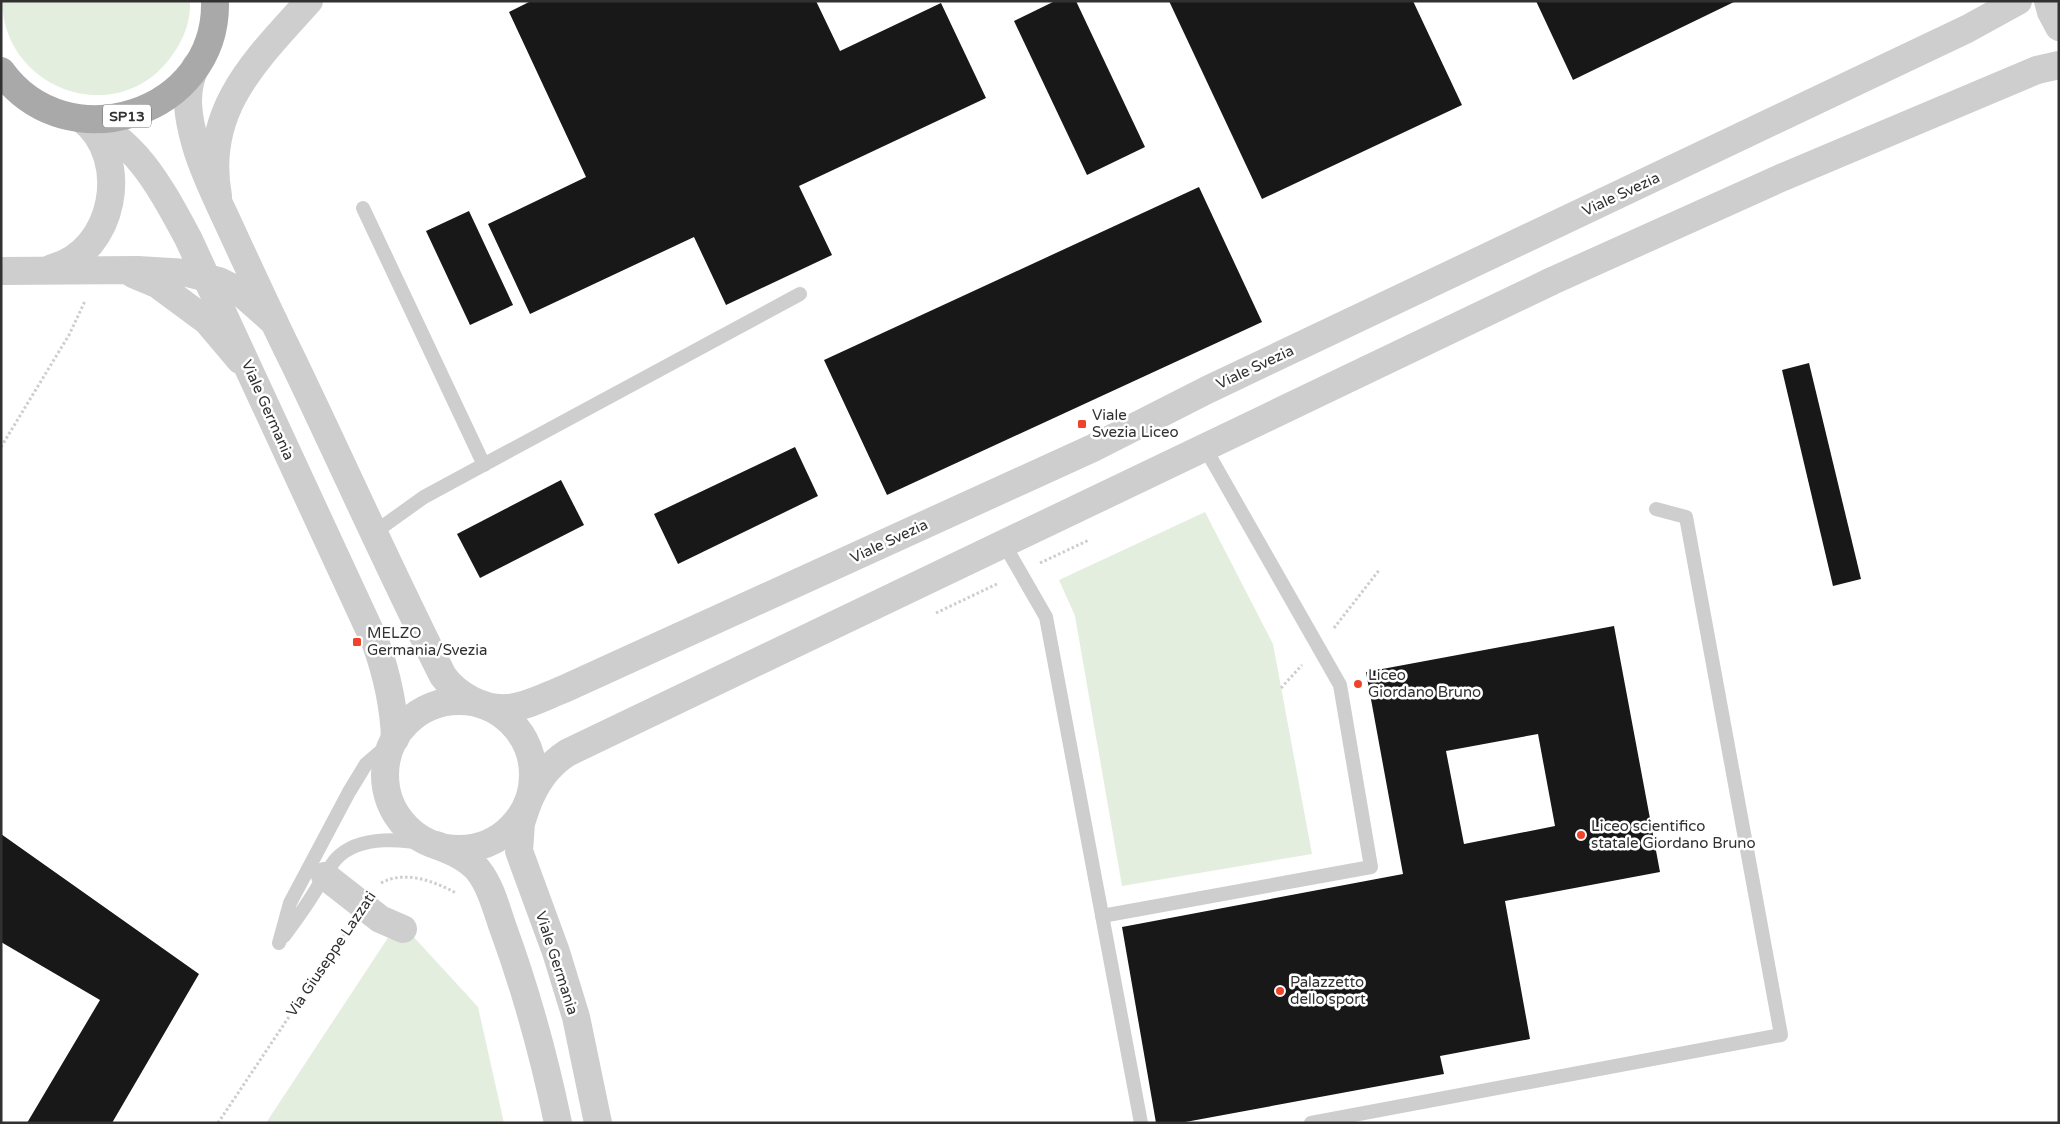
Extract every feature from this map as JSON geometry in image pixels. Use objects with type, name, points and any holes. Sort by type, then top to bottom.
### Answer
[{"type":"main road","name":"SP13","points":[[210,36],[215,1]]},
{"type":"main road","name":"SP13","points":[[1,99],[20,100],[61,115],[82,119],[114,119],[143,111],[174,91],[196,66],[226,1]]},
{"type":"main road","name":"SP13","points":[[1,71],[17,89],[42,107]]},
{"type":"street","points":[[219,203],[215,166],[217,134],[224,114],[246,74],[309,1]]},
{"type":"street","name":"Viale Svezia","points":[[483,704],[499,708],[516,707],[564,689],[1084,452],[1216,386],[1967,29],[2018,1]]},
{"type":"street","points":[[2048,1],[2051,12],[2059,27]]},
{"type":"street","points":[[436,845],[454,849],[491,842],[514,825],[548,768],[567,754],[1552,281],[1783,177],[1977,94],[2037,70],[2059,65]]},
{"type":"street","points":[[196,66],[189,82],[188,104],[196,146],[219,203],[375,532],[399,589],[442,676],[460,693],[498,712],[511,721],[528,746],[533,775],[532,790],[527,805]]},
{"type":"street","points":[[44,270],[72,262],[82,255],[94,239],[108,212],[111,186],[108,160],[100,137],[82,119]]},
{"type":"street","name":"Viale Germania","points":[[82,119],[95,123],[114,134],[140,162],[176,217],[207,278],[376,644],[392,706],[395,739]]},
{"type":"street","points":[[1,271],[179,272],[207,278],[239,290],[274,322]]},
{"type":"street","points":[[112,271],[157,284],[207,321],[251,373]]},
{"type":"street","points":[[483,704],[458,700],[431,706],[410,719],[389,750],[385,772],[386,787],[396,813],[409,829],[420,837],[457,853],[479,871],[488,887],[514,957],[537,1033],[558,1123]]},
{"type":"street","name":"Viale Germania","points":[[527,805],[520,823],[519,851],[556,952],[576,1017],[598,1123]]},
{"type":"street","points":[[318,869],[380,919],[403,929]]},
{"type":"lane","points":[[364,208],[484,465]]},
{"type":"lane","points":[[375,532],[424,497],[800,294]]},
{"type":"lane","points":[[1102,916],[1371,867],[1340,685],[1205,448]]},
{"type":"lane","points":[[1311,1123],[1363,1118],[1781,1035],[1686,517],[1656,509]]},
{"type":"lane","points":[[1004,544],[1046,616],[1140,1123]]},
{"type":"lane","points":[[318,869],[348,792],[366,764],[395,739]]},
{"type":"lane","points":[[318,869],[336,859],[350,848],[366,843],[403,841],[436,845]]},
{"type":"path","points":[[1,447],[112,271]]},
{"type":"path","points":[[932,615],[1022,575],[1090,539]]},
{"type":"path","name":"Via Giuseppe Lazzati","points":[[218,1123],[374,889],[382,882],[399,877],[423,880],[459,895]]},
{"type":"green space","points":[[2,1],[190,1],[190,8],[186,29],[180,42],[173,54],[151,78],[125,91],[97,95],[69,90],[43,78],[22,58],[8,33]]},
{"type":"green space","points":[[1205,512],[1273,644],[1312,854],[1122,886],[1075,616],[1059,580]]},
{"type":"green space","points":[[399,921],[478,1007],[504,1123],[266,1123]]},
{"type":"building","points":[[531,1],[816,1],[840,51],[941,3],[986,98],[799,186],[832,255],[726,305],[694,237],[530,314],[488,224],[586,177],[509,12]]},
{"type":"building","points":[[1055,1],[1076,1],[1145,147],[1087,175],[1014,21]]},
{"type":"building","points":[[1169,1],[1413,1],[1462,105],[1262,199]]},
{"type":"building","points":[[1536,1],[1736,1],[1573,80]]},
{"type":"building","points":[[1199,187],[1262,322],[887,495],[824,360]]},
{"type":"building","points":[[469,211],[513,305],[470,325],[426,231]]},
{"type":"building","points":[[1809,363],[1861,579],[1833,586],[1782,370]]},
{"type":"building","points":[[795,447],[818,496],[678,564],[654,514]]},
{"type":"building","points":[[561,480],[584,525],[480,578],[457,534]]},
{"type":"building","points":[[1614,626],[1660,872],[1505,901],[1530,1039],[1440,1056],[1444,1074],[1180,1123],[1156,1123],[1122,927],[1403,874],[1366,672]],"holes":[[[1538,734],[1555,826],[1464,844],[1446,751]]]},
{"type":"building","points":[[1,834],[199,974],[112,1123],[27,1123],[100,1000],[1,942]]},
{"type":"place","name":"Viale Svezia Liceo","points":[[1082,424]]},
{"type":"place","name":"MELZO Germania/Svezia","points":[[357,642]]},
{"type":"place","name":"Liceo Giordano Bruno","points":[[1358,684]]},
{"type":"place","name":"Liceo scientifico statale Giordano Bruno","points":[[1581,835]]},
{"type":"place","name":"Palazzetto dello sport","points":[[1280,991]]}]
